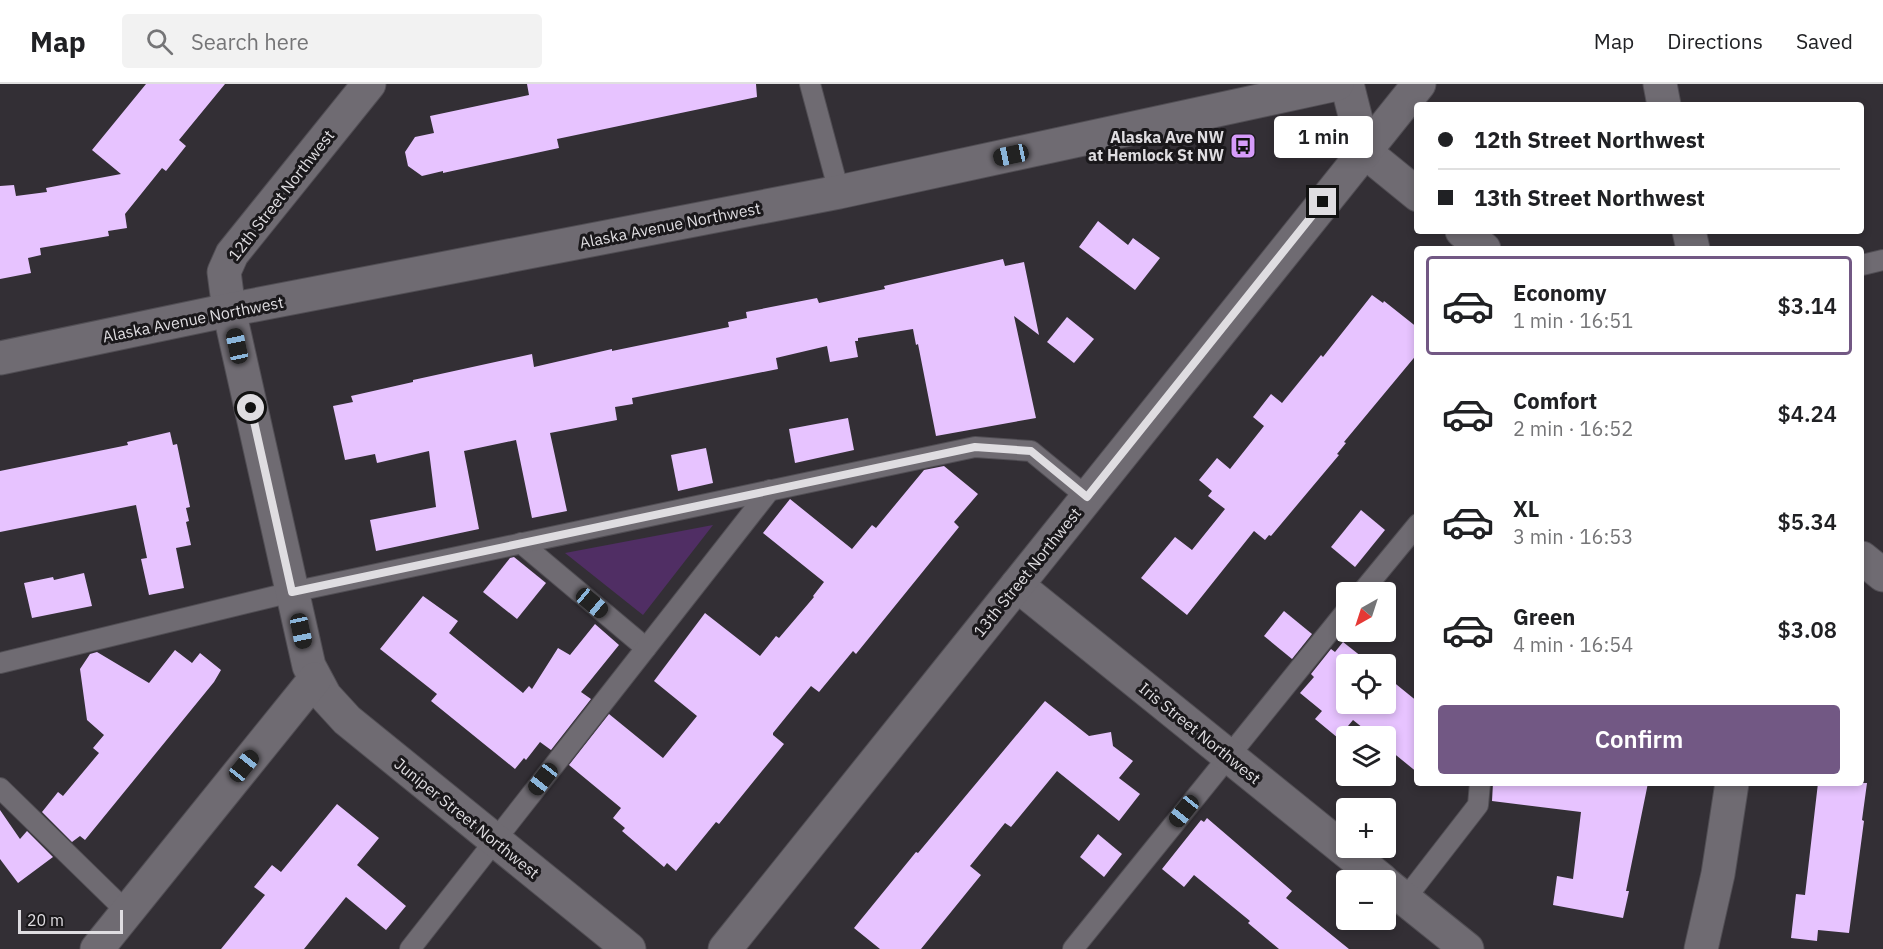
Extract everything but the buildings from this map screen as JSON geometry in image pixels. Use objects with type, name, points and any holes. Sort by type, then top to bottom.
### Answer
[{"type":"street","name":"12th Street Northwest","points":[[315,679],[305,650],[292,592],[229,310],[224,272],[232,254],[369,84]]},
{"type":"street","name":"Alaska Avenue Northwest","points":[[0,358],[229,310],[839,192],[1337,84]]},
{"type":"street","points":[[1347,84],[1364,151],[1414,192]]},
{"type":"street","name":"13th Street Northwest","points":[[725,949],[1419,84]]},
{"type":"street","points":[[1660,84],[1663,102]]},
{"type":"street","points":[[1466,234],[1480,246]]},
{"type":"street","points":[[1864,560],[1883,575]]},
{"type":"street","name":"Iris Street Northwest","points":[[1017,585],[1369,870]]},
{"type":"street","points":[[97,949],[315,679]]},
{"type":"street","name":"Juniper Street Northwest","points":[[315,679],[325,696],[347,720],[629,949]]},
{"type":"street","points":[[1701,949],[1718,874],[1732,786]]},
{"type":"street","name":"Iris Street Northwest","points":[[1396,892],[1467,949]]},
{"type":"lane","points":[[810,84],[839,192]]},
{"type":"lane","points":[[1864,265],[1883,260]]},
{"type":"lane","points":[[0,663],[292,592],[975,447],[1031,451],[1087,497]]},
{"type":"lane","points":[[410,949],[770,490]]},
{"type":"lane","points":[[1371,582],[1414,534]]},
{"type":"lane","points":[[520,543],[646,648]]},
{"type":"lane","points":[[1073,949],[1336,623]]},
{"type":"lane","points":[[1396,883],[1478,805],[1480,786]]},
{"type":"lane","points":[[0,788],[126,912]]},
{"type":"shaded area","points":[[713,525],[643,615],[565,553]]},
{"type":"place","name":"Alaska Ave NW at Hemlock St NW","points":[[1243,146]]},
{"type":"route","points":[[251,408],[292,592],[975,447],[1031,451],[1087,497],[1323,202]]}]
